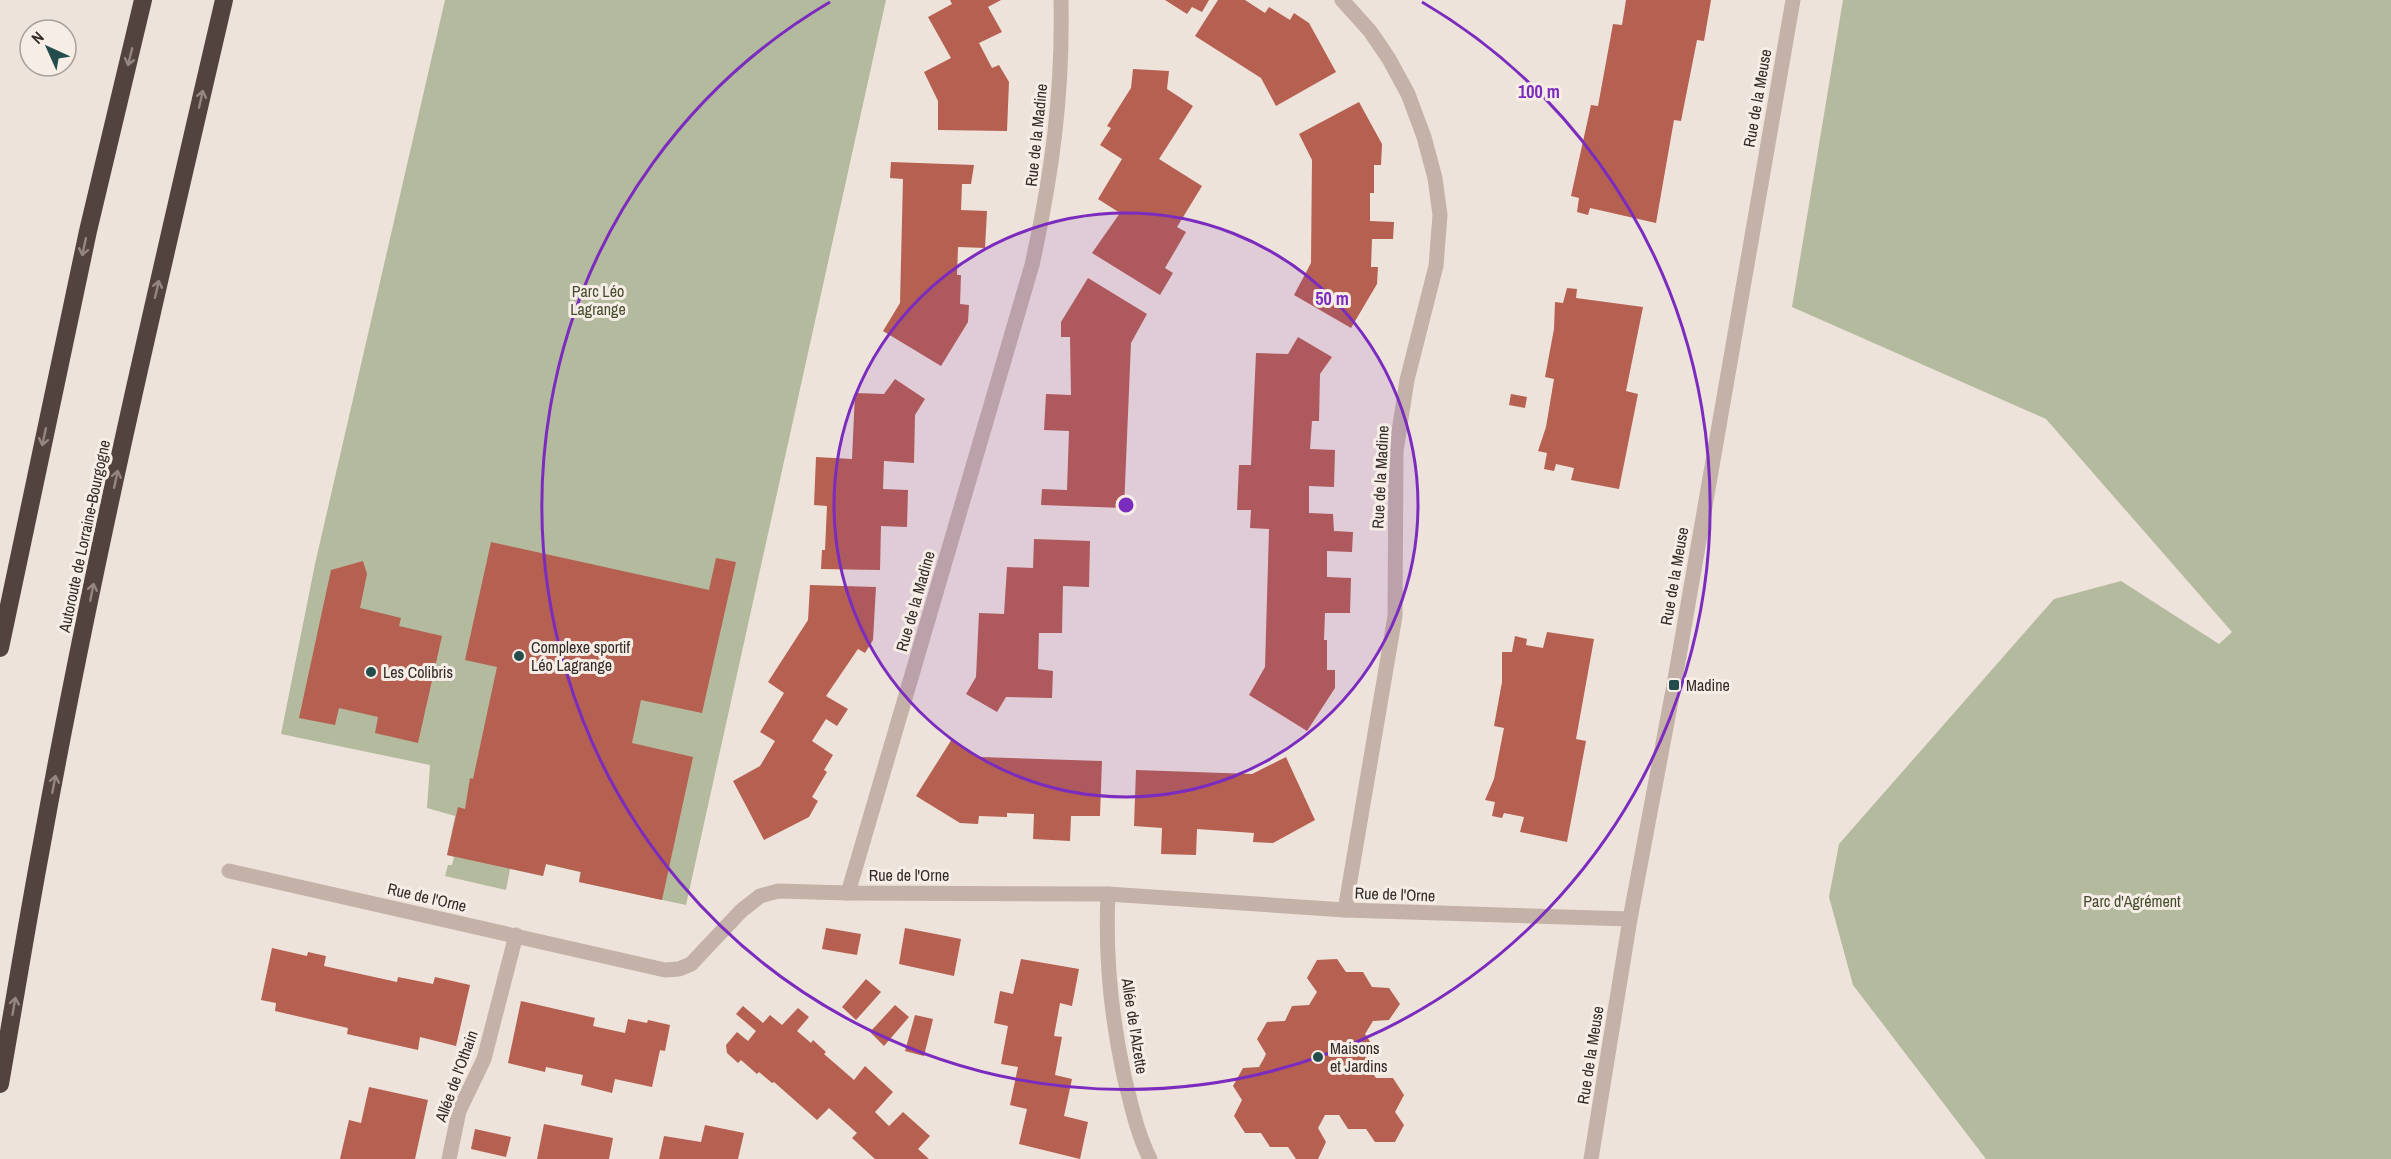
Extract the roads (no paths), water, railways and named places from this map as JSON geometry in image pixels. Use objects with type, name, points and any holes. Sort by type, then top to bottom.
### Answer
[{"type":"highway","points":[[0,648],[88,231],[143,0]]},
{"type":"highway","name":"Autoroute de Lorraine-Bourgogne","points":[[0,1084],[42,841],[103,537],[155,295],[224,0]]},
{"type":"street","name":"Rue de la Madine","points":[[848,893],[1032,265],[1048,192],[1058,113],[1062,48],[1061,0]]},
{"type":"street","name":"Rue de la Madine","points":[[1342,0],[1370,32],[1389,59],[1408,94],[1424,137],[1435,178],[1440,215],[1436,266],[1407,380],[1396,451],[1395,616],[1345,910]]},
{"type":"street","name":"Rue de la Meuse","points":[[1592,1159],[1630,919],[1674,685],[1793,0]]},
{"type":"street","name":"Rue de l'Orne","points":[[229,871],[664,970],[679,969],[691,964],[741,911],[760,896],[778,891],[1108,894],[1345,910],[1630,919]]},
{"type":"street","name":"Allée de l'Alzette","points":[[1108,894],[1109,985],[1116,1036],[1142,1143],[1150,1159]]},
{"type":"street","name":"Allée de l'Othain","points":[[448,1159],[459,1111],[484,1059],[516,935]]},
{"type":"place","name":"Complexe sportif Léo Lagrange","points":[[519,656]]},
{"type":"place","name":"Les Colibris","points":[[371,672]]},
{"type":"place","name":"Madine","points":[[1674,685]]},
{"type":"place","name":"Maisons et Jardins","points":[[1318,1057]]},
{"type":"park label","name":"Parc Léo Lagrange","points":[[598,300]]},
{"type":"park label","name":"Parc d'Agrément","points":[[2132,901]]}]
